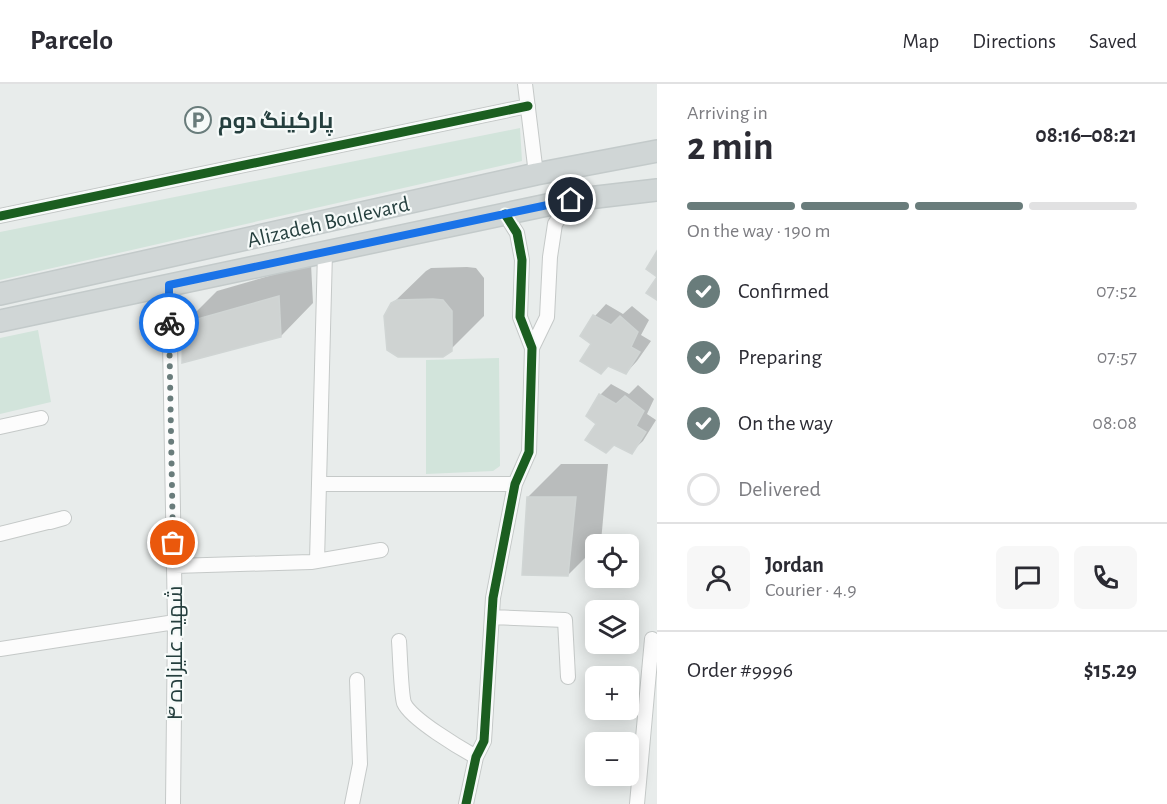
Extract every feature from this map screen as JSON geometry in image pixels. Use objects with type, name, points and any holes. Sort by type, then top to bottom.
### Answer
[{"type":"main road","name":"Alizadeh Boulevard","points":[[0,294],[536,174],[657,152]]},
{"type":"main road","name":"Alizadeh Boulevard","points":[[0,321],[571,200],[657,190]]},
{"type":"street","points":[[525,84],[536,174]]},
{"type":"street","points":[[0,216],[528,106]]},
{"type":"street","points":[[532,348],[547,317],[550,257],[555,224],[571,200]]},
{"type":"street","points":[[466,804],[476,758],[484,741],[493,598],[515,484],[529,452],[532,348],[520,317],[522,260],[517,233],[505,214]]},
{"type":"street","points":[[317,561],[325,252]]},
{"type":"street","name":"شهید علیزاده ۴","points":[[169,285],[175,621],[173,804]]},
{"type":"street","points":[[0,427],[41,418]]},
{"type":"street","points":[[319,484],[515,484]]},
{"type":"street","points":[[0,534],[64,518],[50,522]]},
{"type":"street","points":[[174,566],[317,561],[381,550]]},
{"type":"street","points":[[492,617],[565,620],[568,677]]},
{"type":"street","points":[[0,649],[175,621]]},
{"type":"street","points":[[637,804],[652,639]]},
{"type":"street","points":[[399,641],[404,704],[423,723],[451,744],[476,758]]},
{"type":"street","points":[[352,804],[360,764],[357,680]]},
{"type":"shaded area","points":[[520,128],[522,161],[0,280],[0,232]]},
{"type":"shaded area","points":[[38,330],[51,402],[0,414],[0,338]]},
{"type":"shaded area","points":[[499,358],[500,466],[493,471],[426,474],[426,360]]},
{"type":"building","points":[[657,251],[657,277],[646,269]]},
{"type":"building","points":[[657,277],[657,300],[646,293]]},
{"type":"building","points":[[279,296],[281,337],[182,363],[183,323]]},
{"type":"building","points":[[397,300],[443,300],[452,311],[452,351],[443,357],[398,357],[387,350],[384,316],[391,303]]},
{"type":"building","points":[[593,315],[611,325],[620,316],[638,332],[631,347],[640,352],[626,374],[608,366],[601,374],[580,361],[591,344],[580,336]]},
{"type":"building","points":[[599,394],[616,404],[625,396],[644,411],[636,426],[646,432],[632,454],[614,445],[606,453],[585,440],[596,424],[586,416]]},
{"type":"building","points":[[527,497],[576,497],[568,576],[522,575]]},
{"type":"cycle path","points":[[0,216],[528,106]]},
{"type":"cycle path","points":[[466,804],[476,757],[484,741],[493,598],[515,484],[529,452],[532,348],[520,317],[522,260],[517,233],[505,214]]},
{"type":"way so far","points":[[169,323],[173,543]]},
{"type":"place","name":"پارکینگ دوم","points":[[198,120]]},
{"type":"route","points":[[169,323],[169,285],[571,200]]}]
